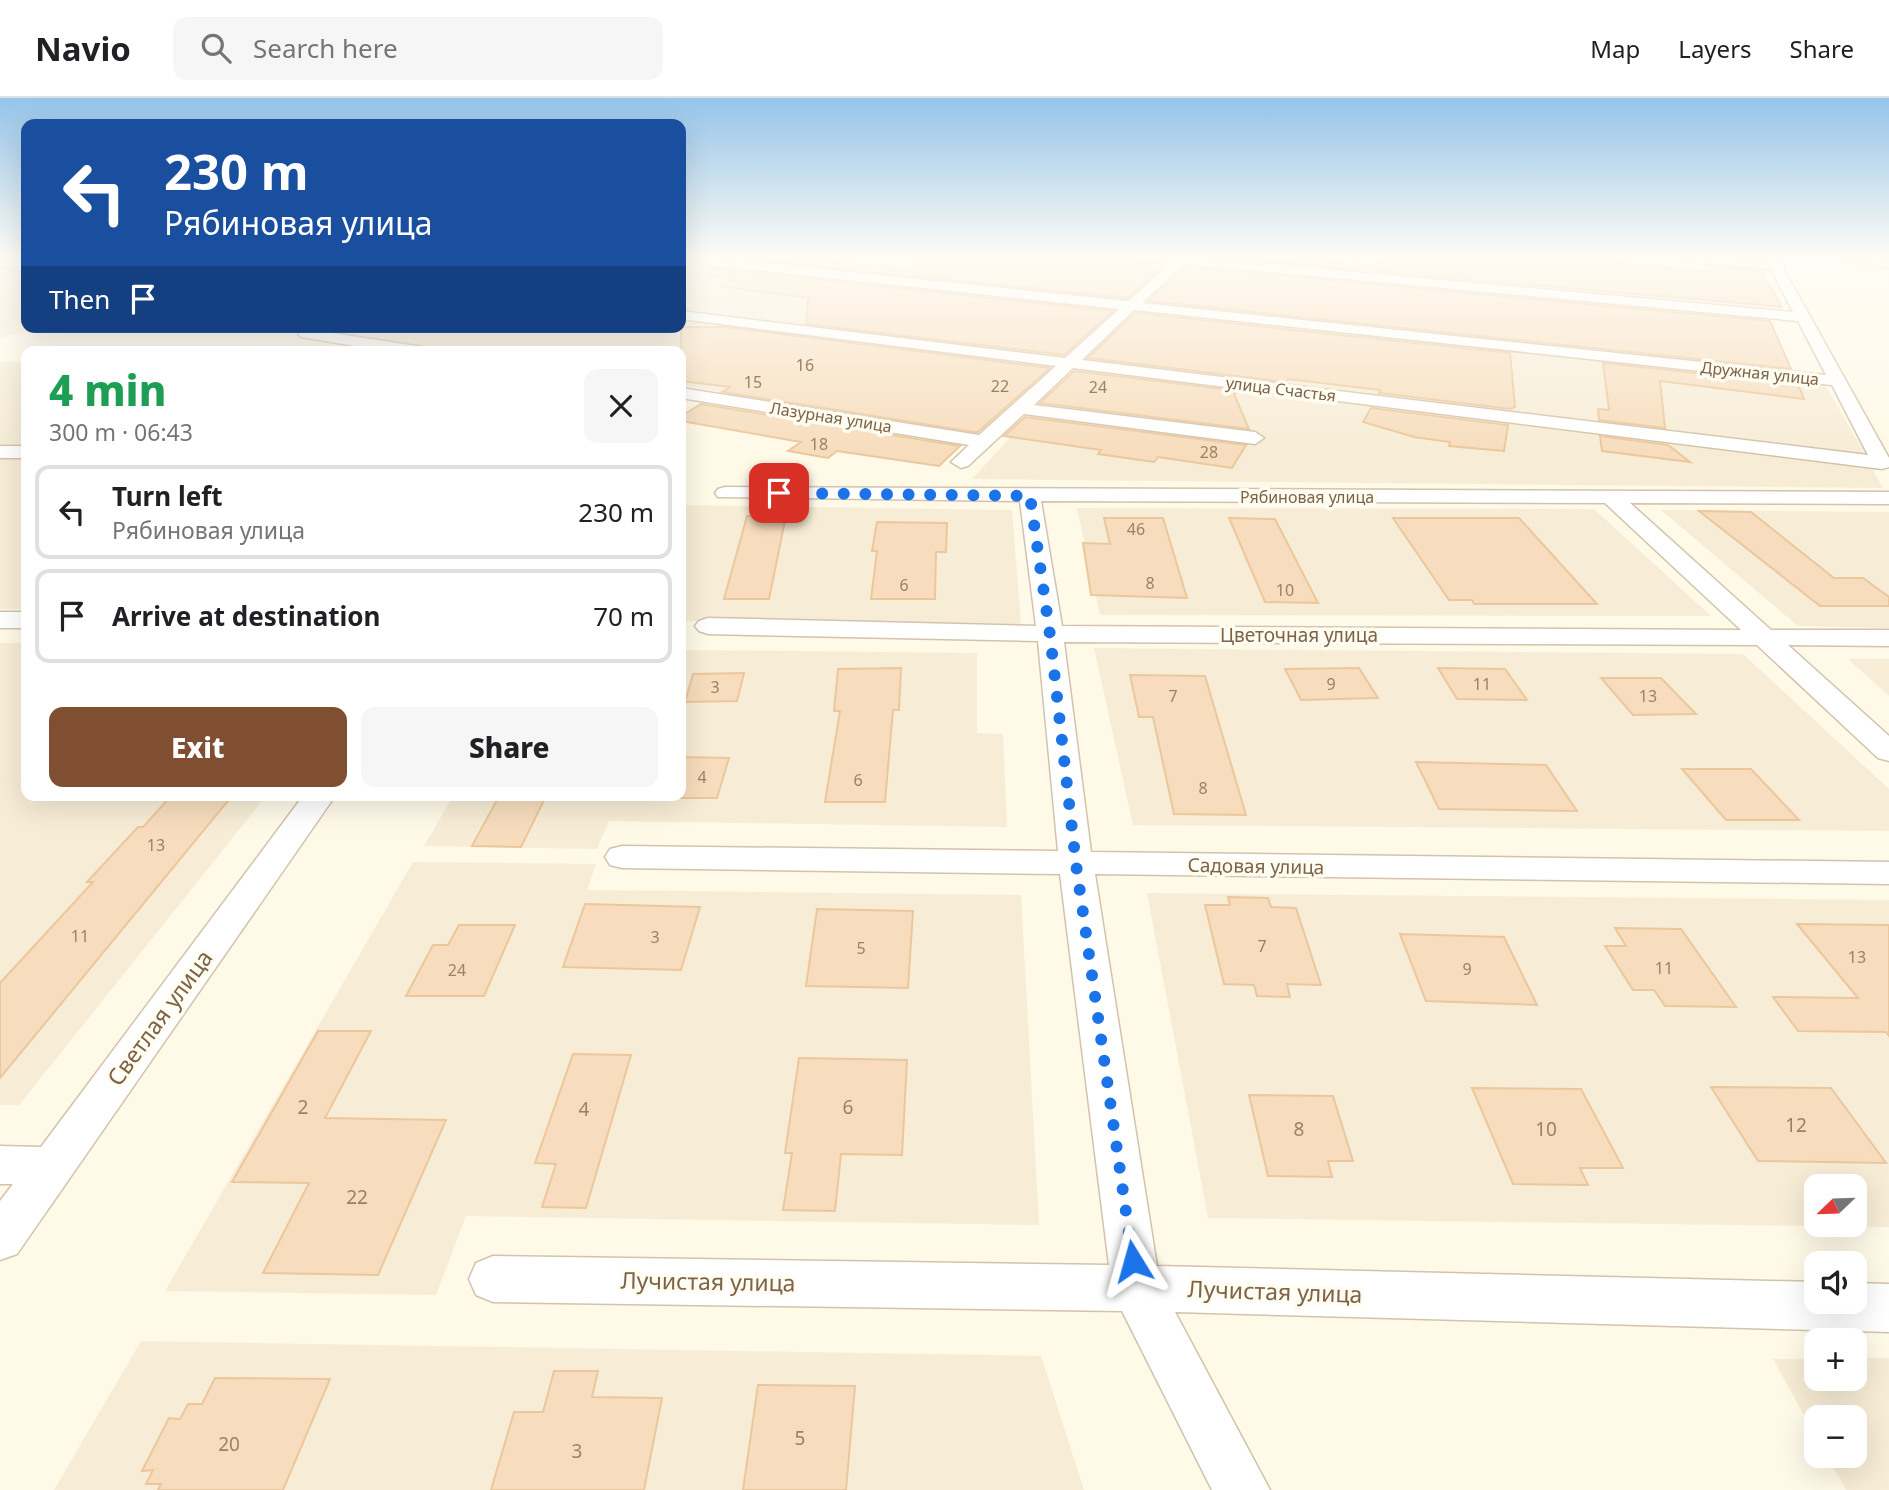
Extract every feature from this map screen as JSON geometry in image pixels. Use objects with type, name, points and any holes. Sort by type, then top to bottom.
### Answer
[{"type":"street","name":"улица Счастья","points":[[737,322],[1881,463],[1836,381]]},
{"type":"street","points":[[961,462],[1113,322]]},
{"type":"street","name":"Дружная улица","points":[[1280,322],[1836,381]]},
{"type":"street","points":[[1806,322],[1836,381]]},
{"type":"street","points":[[309,333],[306,334],[384,346]]},
{"type":"street","name":"Лазурная улица","points":[[686,394],[982,441]]},
{"type":"street","points":[[1018,408],[1255,439]]},
{"type":"street","points":[[0,452],[21,452]]},
{"type":"street","name":"Рябиновая улица","points":[[725,493],[1889,498]]},
{"type":"street","points":[[1030,496],[1050,635],[1076,864],[1136,1288],[1242,1490]]},
{"type":"street","points":[[1612,498],[1889,752]]},
{"type":"street","points":[[0,620],[21,620]]},
{"type":"street","name":"Цветочная улица","points":[[708,626],[1050,635],[1889,638]]},
{"type":"street","name":"Светлая улица","points":[[0,1239],[315,801]]},
{"type":"street","name":"Садовая улица","points":[[622,857],[1889,873]]},
{"type":"street","points":[[0,1165],[53,1166]]},
{"type":"street","name":"Лучистая улица","points":[[494,1279],[1136,1288],[1889,1308]]},
{"type":"shaded area","points":[[0,322],[21,322],[21,332],[0,338]]},
{"type":"shaded area","points":[[686,322],[721,322],[1058,364],[986,430],[686,387],[686,346],[407,346],[320,333],[686,333]]},
{"type":"shaded area","points":[[756,322],[1104,322],[1064,359]]},
{"type":"shaded area","points":[[1122,322],[1256,322],[1824,383],[1868,459],[1081,362]]},
{"type":"shaded area","points":[[0,362],[21,362],[21,445],[0,444]]},
{"type":"shaded area","points":[[1075,367],[1870,465],[1883,488],[972,479]]},
{"type":"shaded area","points":[[0,459],[21,459],[21,609],[0,609]]},
{"type":"shaded area","points":[[686,505],[1012,510],[1021,624],[686,623]]},
{"type":"shaded area","points":[[1077,508],[1594,509],[1711,616],[1100,615]]},
{"type":"shaded area","points":[[1661,510],[1889,512],[1889,628],[1798,626]]},
{"type":"shaded area","points":[[0,643],[21,643],[21,801],[262,801],[19,1105],[0,1105]]},
{"type":"shaded area","points":[[1094,648],[1743,654],[1889,789],[1889,831],[1133,825]]},
{"type":"shaded area","points":[[686,650],[977,653],[977,733],[1003,734],[1007,827],[609,821],[597,849],[424,846],[450,801],[686,801]]},
{"type":"shaded area","points":[[1848,659],[1889,659],[1889,696]]},
{"type":"shaded area","points":[[413,862],[596,864],[587,890],[1021,895],[1039,1225],[466,1216],[436,1295],[165,1291]]},
{"type":"shaded area","points":[[1147,893],[1889,900],[1889,1227],[1867,1227],[1867,1174],[1804,1174],[1804,1226],[1208,1218]]},
{"type":"shaded area","points":[[141,1341],[1041,1356],[1084,1490],[54,1490]]},
{"type":"shaded area","points":[[1867,1358],[1889,1358],[1889,1490],[1846,1490],[1834,1468],[1867,1468],[1867,1405],[1804,1405],[1804,1415],[1773,1359],[1804,1359],[1804,1391],[1867,1391]]},
{"type":"building","points":[[806,322],[1101,322],[1064,355]]},
{"type":"building","points":[[1126,322],[1219,322],[1510,353],[1515,407],[1510,409],[1379,393],[1380,390],[1288,379],[1286,382],[1088,358]]},
{"type":"building","points":[[1346,322],[1770,322],[1791,369]]},
{"type":"building","points":[[686,327],[726,327],[1050,368],[978,432],[974,432],[722,392],[730,387],[686,382],[686,346],[681,346],[681,333],[686,333]]},
{"type":"building","points":[[1603,363],[1798,384],[1804,399],[1660,381],[1665,428],[1599,420],[1598,409],[1609,410]]},
{"type":"building","points":[[1074,371],[1239,391],[1234,394],[1249,429],[1040,403]]},
{"type":"building","points":[[701,404],[960,446],[939,466],[837,451],[828,458],[788,451],[801,442],[686,422],[686,413]]},
{"type":"building","points":[[1371,408],[1508,425],[1504,451],[1449,446],[1450,442],[1414,437],[1363,422]]},
{"type":"building","points":[[1025,417],[1246,445],[1232,468],[1158,457],[1154,462],[1098,454],[1101,450],[1004,436]]},
{"type":"building","points":[[1600,436],[1668,445],[1690,462],[1602,451]]},
{"type":"building","points":[[1699,511],[1751,512],[1834,578],[1863,578],[1889,597],[1889,606],[1820,606]]},
{"type":"building","points":[[747,516],[786,516],[769,599],[724,599]]},
{"type":"building","points":[[1104,518],[1163,518],[1187,598],[1091,595],[1083,543],[1110,544]]},
{"type":"building","points":[[1229,518],[1275,519],[1318,603],[1265,602]]},
{"type":"building","points":[[1393,518],[1519,518],[1597,604],[1474,604],[1472,600],[1449,600]]},
{"type":"building","points":[[877,522],[947,523],[946,552],[936,552],[935,599],[871,599],[877,551],[872,551]]},
{"type":"building","points":[[901,668],[899,710],[893,710],[885,802],[825,802],[840,711],[834,711],[838,669]]},
{"type":"building","points":[[1359,668],[1378,698],[1301,700],[1285,669]]},
{"type":"building","points":[[1438,668],[1505,669],[1527,700],[1457,699]]},
{"type":"building","points":[[744,673],[737,701],[686,702],[693,674]]},
{"type":"building","points":[[1130,675],[1205,676],[1246,815],[1174,814],[1153,717],[1139,717]]},
{"type":"building","points":[[1601,678],[1661,678],[1696,714],[1633,715]]},
{"type":"building","points":[[686,757],[729,758],[717,798],[686,798]]},
{"type":"building","points":[[1416,762],[1546,765],[1577,811],[1439,809]]},
{"type":"building","points":[[1682,769],[1751,769],[1799,820],[1726,820]]},
{"type":"building","points":[[166,801],[228,801],[0,1078],[0,983],[93,882],[87,882],[138,827],[143,827]]},
{"type":"building","points":[[496,801],[544,801],[521,847],[472,846]]},
{"type":"building","points":[[1228,897],[1268,898],[1271,907],[1296,908],[1321,985],[1287,984],[1290,997],[1257,996],[1254,985],[1224,984],[1205,905],[1230,905]]},
{"type":"building","points":[[585,904],[700,907],[681,970],[563,967]]},
{"type":"building","points":[[817,909],[913,911],[908,988],[806,986]]},
{"type":"building","points":[[1797,924],[1889,925],[1889,1036],[1886,1032],[1798,1031],[1773,997],[1858,998]]},
{"type":"building","points":[[459,925],[515,925],[484,996],[406,996],[433,945],[448,945]]},
{"type":"building","points":[[1615,928],[1681,929],[1736,1007],[1665,1006],[1654,990],[1633,990],[1605,946],[1626,946]]},
{"type":"building","points":[[1400,934],[1504,937],[1537,1005],[1426,1001]]},
{"type":"building","points":[[318,1031],[371,1031],[325,1118],[446,1120],[378,1275],[263,1273],[309,1183],[232,1182]]},
{"type":"building","points":[[573,1054],[631,1055],[586,1208],[542,1207],[556,1164],[535,1163]]},
{"type":"building","points":[[799,1058],[907,1060],[902,1155],[841,1154],[835,1211],[783,1210],[792,1153],[785,1153]]},
{"type":"building","points":[[1711,1087],[1831,1088],[1886,1163],[1758,1161]]},
{"type":"building","points":[[1472,1088],[1581,1089],[1623,1168],[1580,1168],[1588,1185],[1513,1184]]},
{"type":"building","points":[[1249,1095],[1333,1096],[1353,1161],[1328,1161],[1332,1177],[1268,1176]]},
{"type":"building","points":[[554,1371],[598,1371],[592,1397],[662,1398],[644,1490],[491,1490],[514,1412],[543,1412]]},
{"type":"building","points":[[215,1378],[330,1379],[283,1490],[158,1490],[161,1484],[146,1484],[153,1470],[142,1471],[169,1418],[180,1419],[188,1404],[202,1404]]},
{"type":"building","points":[[758,1385],[855,1386],[846,1490],[743,1490]]},
{"type":"route","points":[[779,493],[1030,496],[1050,635],[1076,864],[1133,1261]]}]
